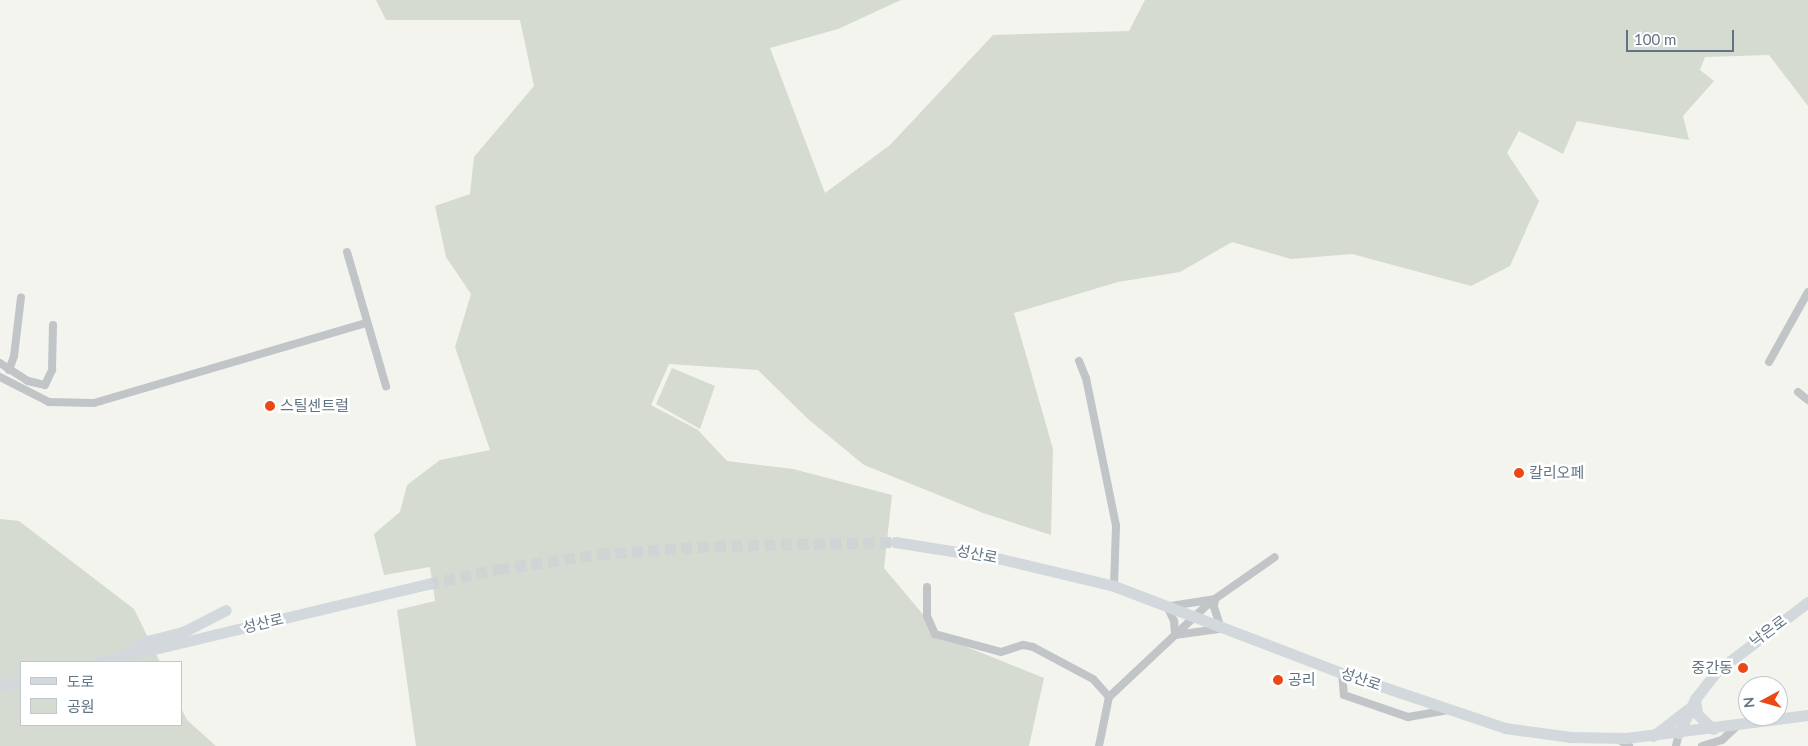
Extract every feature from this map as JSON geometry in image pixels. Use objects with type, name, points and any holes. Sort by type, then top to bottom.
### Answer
[{"type":"main road","name":"성산로","points":[[895,542],[1001,559],[1114,586],[1196,615],[1342,672],[1505,728],[1570,737],[1616,738],[1652,736],[1738,725]]},
{"type":"main road","name":"성산로","points":[[104,661],[428,584]]},
{"type":"main road","name":"낙은로","points":[[1679,733],[1692,704],[1710,679],[1736,654],[1808,602]]},
{"type":"main road","points":[[124,656],[139,643],[183,632],[226,610]]},
{"type":"main road","points":[[0,686],[20,681]]},
{"type":"main road","points":[[1652,736],[1692,704],[1697,714],[1713,729]]},
{"type":"main road","name":"성산로","points":[[1788,718],[1808,715]]},
{"type":"street","points":[[347,252],[386,386]]},
{"type":"street","points":[[1769,362],[1808,292]]},
{"type":"street","points":[[9,370],[14,356],[21,297]]},
{"type":"street","points":[[0,377],[49,402],[94,402],[366,322]]},
{"type":"street","points":[[0,363],[35,384],[48,382],[52,370],[52,325]]},
{"type":"street","points":[[1079,361],[1086,378],[1116,526],[1114,586]]},
{"type":"street","points":[[1798,392],[1808,400]]},
{"type":"street","points":[[1100,746],[1109,696],[1215,599],[1275,557]]},
{"type":"street","points":[[927,587],[927,616],[935,634],[1001,652],[1023,645],[1033,647],[1093,679],[1109,696]]},
{"type":"street","points":[[1175,635],[1174,621],[1168,605],[1215,599]]},
{"type":"street","points":[[1175,635],[1225,627],[1214,607],[1215,599]]},
{"type":"street","points":[[1342,672],[1344,695],[1408,717],[1452,710]]},
{"type":"street","points":[[1702,746],[1722,740],[1738,725]]},
{"type":"street","points":[[1676,746],[1679,733]]},
{"type":"street","points":[[1616,738],[1629,746]]},
{"type":"green space","points":[[376,0],[901,0],[838,29],[770,48],[825,193],[890,145],[993,35],[1129,31],[1145,0],[1808,0],[1808,106],[1769,55],[1705,57],[1700,70],[1714,81],[1683,116],[1689,140],[1577,121],[1563,154],[1519,131],[1507,153],[1539,201],[1510,266],[1471,286],[1352,254],[1291,259],[1232,242],[1180,272],[1118,282],[1014,313],[1053,449],[1051,535],[983,513],[864,465],[808,419],[758,370],[669,364],[651,405],[698,430],[727,461],[793,469],[892,495],[884,568],[942,637],[1044,678],[1029,746],[416,746],[397,610],[435,601],[430,567],[384,575],[374,534],[400,512],[407,485],[440,460],[490,450],[455,347],[471,294],[446,257],[435,206],[470,194],[474,157],[534,86],[520,20],[386,20]]},
{"type":"green space","points":[[672,368],[715,386],[700,429],[656,404]]},
{"type":"green space","points":[[0,519],[19,521],[134,609],[160,661],[20,661],[20,726],[182,726],[182,710],[187,720],[216,746],[0,746]]},
{"type":"tunnel","points":[[428,584],[499,569],[599,554],[715,546],[895,542]]},
{"type":"place","name":"스틸센트럴","points":[[270,406]]},
{"type":"place","name":"칼리오페","points":[[1519,473]]},
{"type":"place","name":"중간동","points":[[1743,668]]},
{"type":"place","name":"공리","points":[[1278,680]]}]
